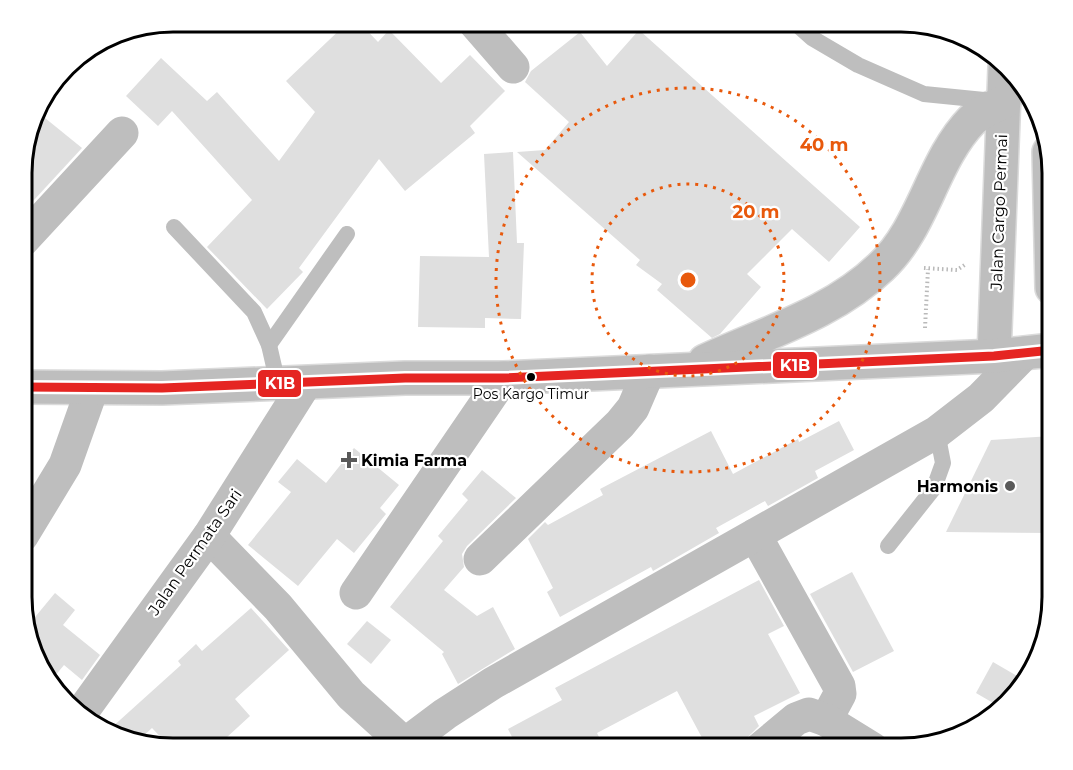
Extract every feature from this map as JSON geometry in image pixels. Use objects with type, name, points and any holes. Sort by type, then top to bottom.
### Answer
[{"type":"main road","points":[[483,32],[513,67]]},
{"type":"main road","name":"Jalan Cargo Permai","points":[[1005,78],[1004,102],[1024,353]]},
{"type":"main road","points":[[690,369],[840,300],[882,267],[901,243],[972,120],[1004,102]]},
{"type":"main road","points":[[32,230],[123,133]]},
{"type":"main road","points":[[32,387],[92,389],[291,384],[405,378],[503,378],[1024,353]]},
{"type":"main road","points":[[416,738],[445,714],[493,683],[937,432],[981,398],[1024,353]]},
{"type":"main road","points":[[480,559],[620,424],[633,408],[650,371]]},
{"type":"main road","points":[[356,594],[503,378]]},
{"type":"main road","name":"Jalan Permata Sari","points":[[85,707],[209,536],[291,384]]},
{"type":"main road","points":[[32,519],[64,465],[92,389]]},
{"type":"main road","points":[[755,535],[838,687],[840,694],[826,720]]},
{"type":"main road","points":[[209,536],[278,607],[351,695],[397,738]]},
{"type":"main road","points":[[774,738],[804,714],[826,720],[855,738]]},
{"type":"lane","points":[[805,32],[858,65],[924,94],[1004,102]]},
{"type":"lane","points":[[174,227],[254,312],[291,384]]},
{"type":"lane","points":[[270,345],[347,234]]},
{"type":"lane","points":[[888,546],[934,488],[943,463],[937,432]]},
{"type":"path","points":[[923,357],[928,269]]},
{"type":"building","points":[[337,32],[368,32],[378,42],[387,32],[391,32],[441,83],[470,55],[505,91],[470,126],[475,133],[405,191],[379,159],[299,268],[303,272],[267,309],[207,247],[252,200],[172,111],[158,126],[126,96],[161,58],[207,101],[217,92],[279,161],[315,112],[286,81]]},
{"type":"building","points":[[580,32],[607,66],[637,32],[641,32],[860,227],[829,262],[792,229],[747,274],[761,287],[720,334],[712,338],[657,290],[662,284],[636,265],[640,260],[517,152],[545,150],[569,122],[525,82],[531,71]]},
{"type":"building","points":[[45,118],[82,148],[32,202],[33,154],[39,127]]},
{"type":"building","points":[[513,152],[517,243],[524,243],[521,319],[485,318],[485,328],[418,327],[420,256],[489,257],[484,154]]},
{"type":"building","points":[[839,421],[854,450],[815,471],[818,478],[768,506],[765,501],[716,528],[719,533],[653,571],[651,567],[560,617],[547,592],[553,588],[528,539],[545,522],[548,525],[603,495],[600,489],[711,431],[733,474],[798,439],[799,442]]},
{"type":"building","name":"Harmonis","points":[[1041,437],[1041,533],[946,532],[991,440]]},
{"type":"building","points":[[354,448],[399,485],[380,508],[386,514],[354,553],[337,539],[298,586],[248,545],[291,492],[278,482],[297,459],[326,483]]},
{"type":"building","points":[[482,470],[516,498],[467,546],[462,554],[464,567],[444,590],[477,616],[493,607],[515,649],[458,684],[442,654],[444,652],[390,607],[443,541],[438,536],[468,500],[462,494]]},
{"type":"building","points":[[852,572],[894,651],[853,672],[810,594]]},
{"type":"building","points":[[759,580],[784,626],[768,634],[800,693],[754,716],[759,726],[747,738],[702,738],[677,691],[597,733],[600,738],[512,738],[508,729],[562,700],[555,688]]},
{"type":"building","points":[[55,593],[75,610],[63,625],[100,655],[82,680],[64,665],[55,676],[42,651],[33,619]]},
{"type":"building","points":[[251,608],[289,650],[235,699],[250,716],[226,738],[161,738],[152,728],[144,736],[114,726],[181,665],[178,661],[196,644],[202,651]]},
{"type":"building","points":[[367,621],[391,640],[371,664],[347,644]]},
{"type":"building","points":[[993,662],[1018,676],[993,703],[976,693]]},
{"type":"transit line","name":"K1B","points":[[32,387],[162,388],[405,378],[503,378],[994,356],[1041,351]]},
{"type":"place","name":"Pos Kargo Timur","points":[[531,377]]},
{"type":"place","name":"Kimia Farma","points":[[349,460]]},
{"type":"place","name":"Harmonis","points":[[1010,486]]}]
